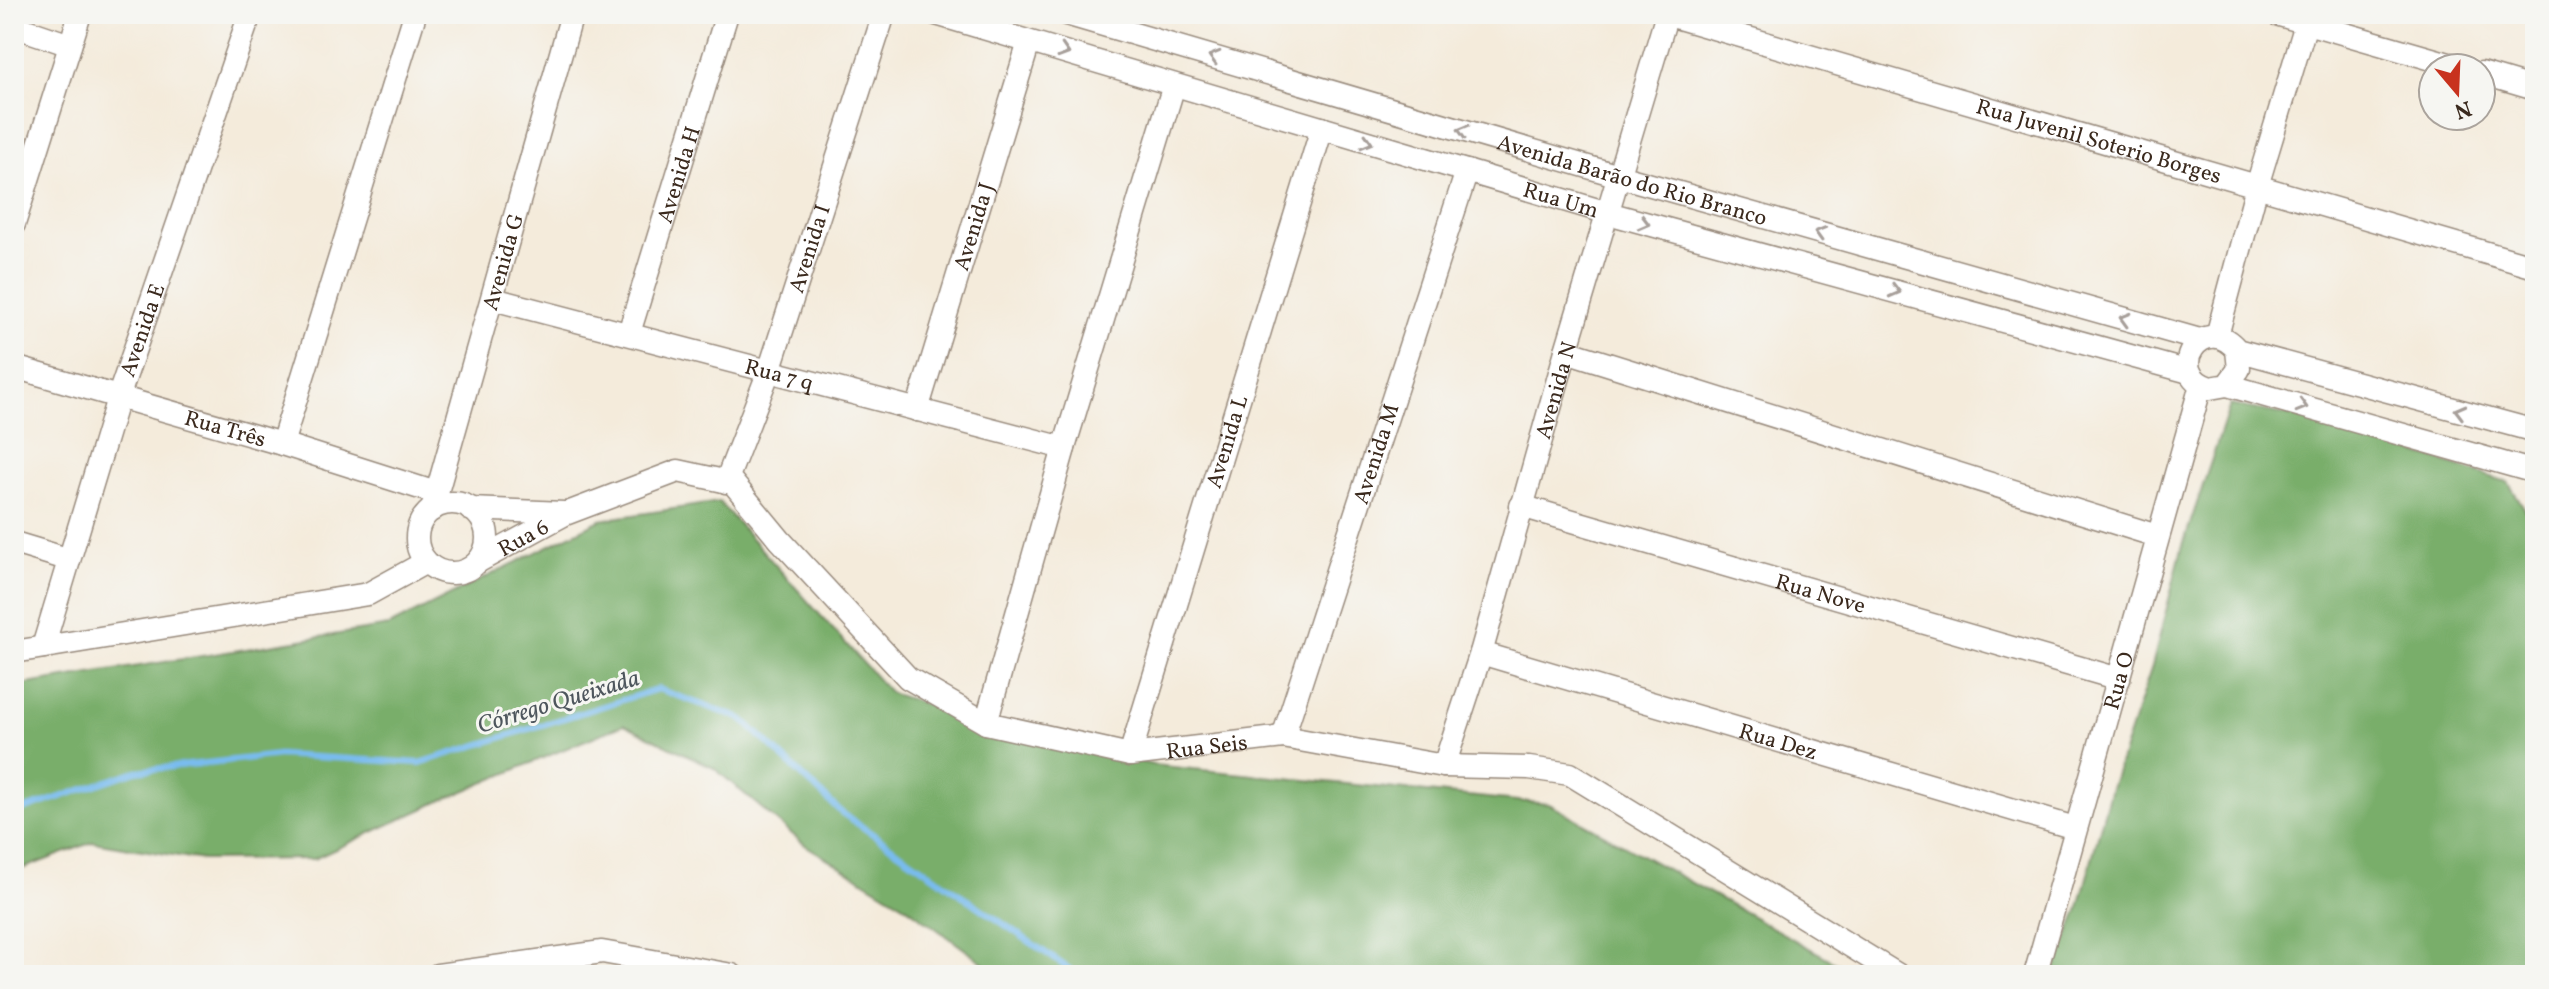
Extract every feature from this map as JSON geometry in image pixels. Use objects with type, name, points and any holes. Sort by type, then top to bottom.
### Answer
[{"type":"street","points":[[14,224],[80,14]]},
{"type":"street","name":"Avenida E","points":[[43,647],[118,398],[250,14]]},
{"type":"street","points":[[282,444],[415,14]]},
{"type":"street","name":"Avenida G","points":[[434,501],[572,14]]},
{"type":"street","name":"Avenida H","points":[[629,333],[727,14]]},
{"type":"street","name":"Avenida I","points":[[726,482],[769,371],[884,14]]},
{"type":"street","name":"Rua Um","points":[[936,14],[1608,213],[2195,379]]},
{"type":"street","name":"Avenida Barão do Rio Branco","points":[[1066,14],[1096,18],[1619,176],[2208,338]]},
{"type":"street","name":"Avenida N","points":[[1444,766],[1481,653],[1521,506],[1666,14]]},
{"type":"street","name":"Rua Juvenil Soterio Borges","points":[[1666,14],[2535,267]]},
{"type":"street","points":[[2276,14],[2308,18],[2417,53]]},
{"type":"street","points":[[2308,18],[2208,338],[2189,354],[2195,379],[2210,388],[2227,385],[2535,472]]},
{"type":"street","points":[[14,26],[70,45]]},
{"type":"street","name":"Avenida J","points":[[917,410],[1029,42]]},
{"type":"street","points":[[2497,78],[2535,89]]},
{"type":"street","points":[[986,723],[1064,448],[1174,85]]},
{"type":"street","name":"Avenida L","points":[[1130,755],[1322,128]]},
{"type":"street","name":"Avenida M","points":[[1283,737],[1467,171]]},
{"type":"street","name":"Rua 7 q","points":[[493,299],[1064,448]]},
{"type":"street","points":[[2208,338],[2237,350],[2535,431]]},
{"type":"street","points":[[2227,385],[2239,369],[2237,350]]},
{"type":"street","points":[[1566,351],[2157,536]]},
{"type":"street","name":"Rua Três","points":[[14,367],[282,444],[434,501]]},
{"type":"street","name":"Rua O","points":[[2035,975],[2119,679],[2195,379]]},
{"type":"street","points":[[470,509],[486,533],[487,543],[479,561],[462,572],[433,568],[426,562],[417,534],[434,501],[470,509],[565,514],[678,471],[726,482]]},
{"type":"street","name":"Rua Seis","points":[[726,482],[733,483],[780,540],[908,678],[986,723],[1130,755],[1283,737],[1444,766],[1529,768],[1570,774],[1898,975]]},
{"type":"street","name":"Rua Nove","points":[[1521,506],[2119,679]]},
{"type":"street","name":"Rua 6","points":[[479,561],[565,514]]},
{"type":"street","points":[[14,543],[67,559]]},
{"type":"street","points":[[14,652],[368,594],[426,562]]},
{"type":"street","name":"Rua Dez","points":[[1481,653],[2075,828]]},
{"type":"street","points":[[438,975],[602,952],[732,975]]},
{"type":"green space","points":[[2230,405],[2300,417],[2508,482],[2535,525],[2535,975],[2053,975],[2078,911],[2110,791],[2152,666],[2182,548]]},
{"type":"green space","points":[[719,502],[890,693],[986,723],[1153,765],[1549,804],[1858,975],[1000,975],[904,905],[805,845],[714,768],[624,724],[438,802],[314,859],[203,860],[93,842],[14,872],[14,686],[389,626],[600,520]]},
{"type":"waterway","name":"Córrego Queixada","points":[[14,813],[136,771],[279,755],[420,763],[658,689],[742,719],[842,813],[1078,975]]}]
